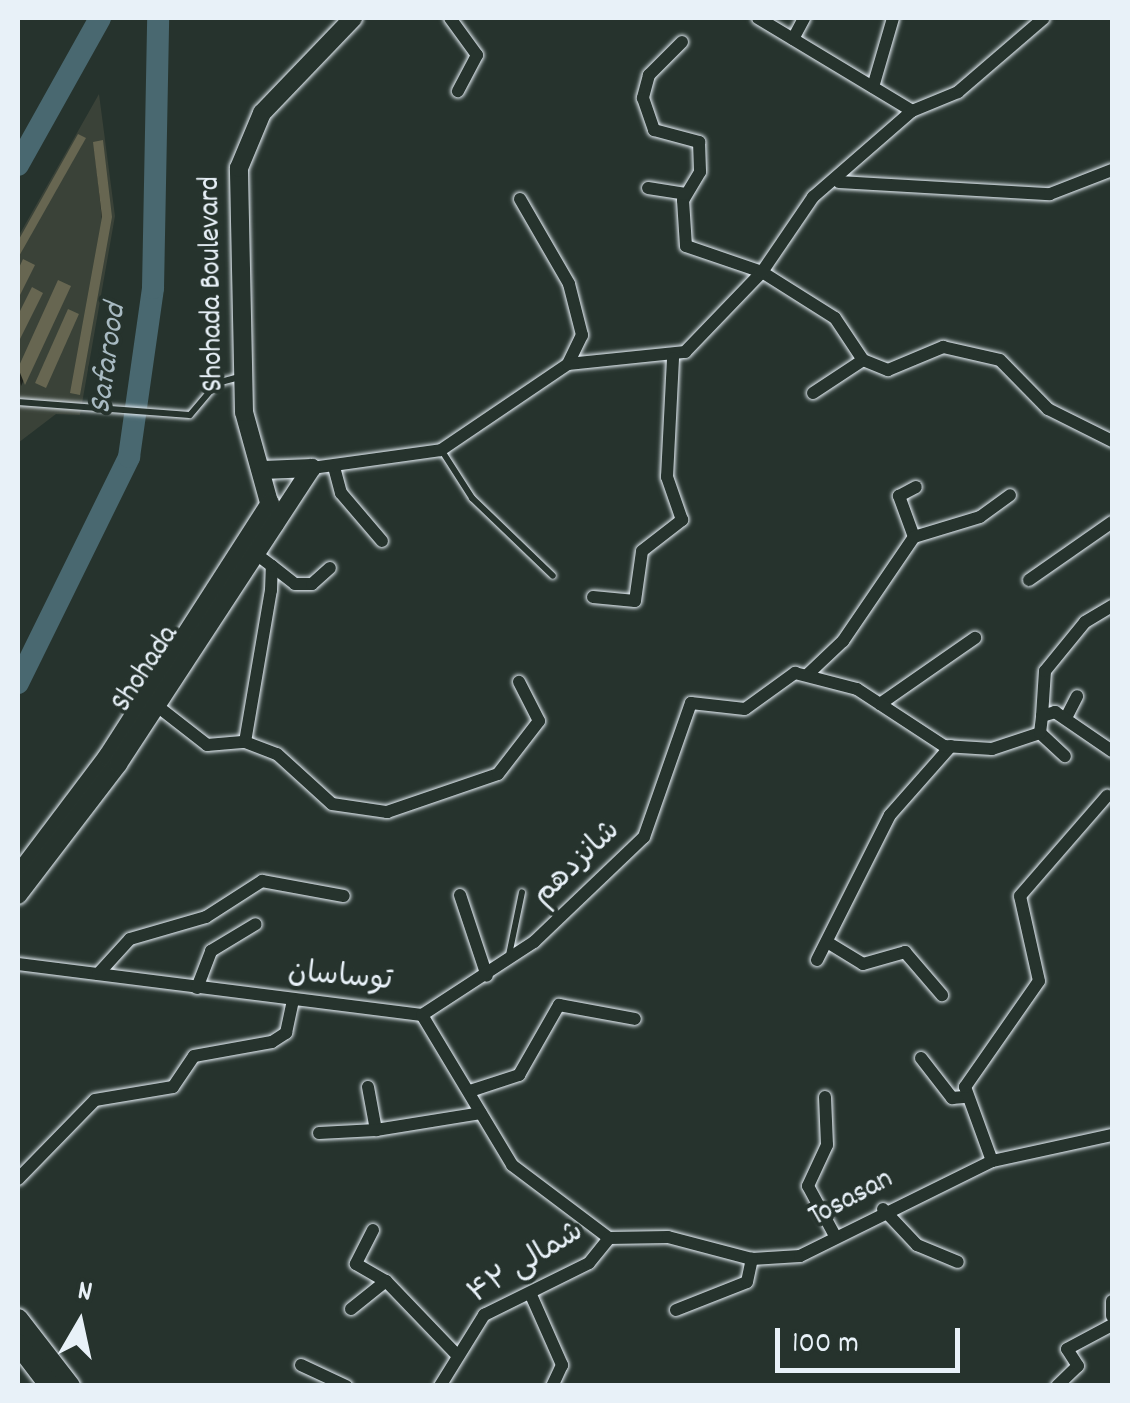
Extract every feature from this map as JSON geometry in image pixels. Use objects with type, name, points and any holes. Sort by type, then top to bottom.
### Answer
[{"type":"main road","name":"Shohada Boulevard","points":[[275,524],[244,412],[244,139],[353,18]]},
{"type":"main road","points":[[263,470],[312,468]]},
{"type":"main road","name":"Shohada","points":[[18,895],[312,468]]},
{"type":"main road","name":"Shohada","points":[[18,876],[152,702],[270,503]]},
{"type":"main road","points":[[18,1319],[70,1386]]},
{"type":"main road","points":[[18,1344],[50,1386]]},
{"type":"street","points":[[450,18],[476,47],[458,92]]},
{"type":"street","points":[[758,18],[912,111]]},
{"type":"street","points":[[793,39],[804,18]]},
{"type":"street","points":[[873,88],[894,18]]},
{"type":"street","points":[[568,364],[673,358],[762,272],[813,197],[839,182],[912,111],[958,92],[1044,18]]},
{"type":"street","points":[[682,42],[649,76],[642,98],[654,130],[700,142],[700,172],[686,194],[686,246],[762,272],[835,318],[864,360],[888,370],[943,348],[1000,360],[1048,409],[1112,441]]},
{"type":"street","points":[[839,182],[1050,194],[1112,170]]},
{"type":"street","points":[[648,188],[686,194]]},
{"type":"street","points":[[312,468],[441,450],[568,364],[582,335],[569,284],[520,199]]},
{"type":"street","points":[[593,597],[635,601],[642,551],[682,520],[667,476],[673,358]]},
{"type":"street","points":[[813,393],[864,360]]},
{"type":"street","points":[[334,467],[342,493],[382,541]]},
{"type":"street","points":[[914,538],[899,496],[916,487]]},
{"type":"street","points":[[1010,495],[980,517],[914,538],[843,641],[807,675],[880,704],[925,740],[992,749],[1040,733]]},
{"type":"street","points":[[1029,580],[1112,522]]},
{"type":"street","points":[[256,554],[295,584],[312,584],[330,568]]},
{"type":"street","points":[[246,742],[272,566]]},
{"type":"street","points":[[1040,733],[1045,671],[1086,622],[1112,606]]},
{"type":"street","points":[[880,704],[975,638]]},
{"type":"street","name":"شانزدهم","points":[[422,1015],[508,961],[644,837],[664,797],[682,711],[691,703],[745,709],[781,679],[807,675]]},
{"type":"street","points":[[152,702],[207,744],[246,742],[276,754],[332,804],[387,812],[498,774],[519,736],[539,721],[520,682]]},
{"type":"street","points":[[1068,714],[1077,696]]},
{"type":"street","points":[[1042,716],[1068,714],[1112,751]]},
{"type":"street","points":[[1040,733],[1065,756]]},
{"type":"street","points":[[817,960],[890,815],[951,746]]},
{"type":"street","points":[[964,1097],[1039,981],[1020,896],[1107,796]]},
{"type":"street","points":[[98,974],[130,939],[206,918],[262,880],[344,896]]},
{"type":"street","points":[[460,895],[487,976]]},
{"type":"street","points":[[197,988],[211,951],[256,924]]},
{"type":"street","points":[[828,942],[862,964],[905,952],[942,995]]},
{"type":"street","name":"توساسان","points":[[18,964],[293,1002],[422,1015],[512,1165],[609,1238]]},
{"type":"street","points":[[18,1179],[95,1100],[173,1087],[194,1056],[272,1042],[286,1033],[293,1002]]},
{"type":"street","points":[[470,1090],[519,1075],[559,1005],[635,1019]]},
{"type":"street","points":[[922,1058],[952,1098],[964,1097]]},
{"type":"street","points":[[368,1087],[376,1130]]},
{"type":"street","points":[[826,1096],[827,1145],[808,1186],[835,1236]]},
{"type":"street","points":[[964,1097],[992,1161]]},
{"type":"street","points":[[318,1133],[376,1130],[481,1113]]},
{"type":"street","name":"Tosasan","points":[[609,1238],[668,1237],[752,1259],[800,1256],[884,1210],[992,1161],[1112,1135]]},
{"type":"street","points":[[884,1210],[917,1244],[958,1262]]},
{"type":"street","points":[[373,1230],[356,1264],[386,1281],[455,1353]]},
{"type":"street","name":"شمالی ۴۲","points":[[440,1386],[455,1353],[484,1315],[531,1295],[605,1252],[609,1238]]},
{"type":"street","points":[[676,1310],[746,1282],[752,1259]]},
{"type":"street","points":[[351,1310],[386,1281]]},
{"type":"street","points":[[531,1295],[562,1366],[552,1386]]},
{"type":"street","points":[[1112,1301],[1112,1316]]},
{"type":"street","points":[[1057,1386],[1078,1366],[1067,1349],[1112,1325]]},
{"type":"street","points":[[301,1365],[346,1386]]},
{"type":"lane","points":[[18,402],[109,405],[190,415],[217,383],[244,376]]},
{"type":"lane","points":[[441,450],[472,498],[553,576]]},
{"type":"lane","points":[[508,961],[522,892]]},
{"type":"shaded area","points":[[99,94],[115,216],[80,415],[56,414],[18,443],[18,237]]},
{"type":"building","points":[[78,134],[86,138],[18,258],[18,241]]},
{"type":"building","points":[[103,140],[112,217],[80,395],[70,393],[102,217],[93,142]]},
{"type":"building","points":[[23,259],[35,265],[18,299],[18,270]]},
{"type":"building","points":[[58,280],[71,286],[25,385],[18,368]]},
{"type":"building","points":[[32,287],[43,293],[18,343],[18,315]]},
{"type":"building","points":[[68,309],[79,314],[46,388],[35,383]]},
{"type":"waterway","name":"Safarood","points":[[18,165],[100,18]]},
{"type":"waterway","name":"Safarood","points":[[18,683],[129,457],[153,288],[158,18]]}]
